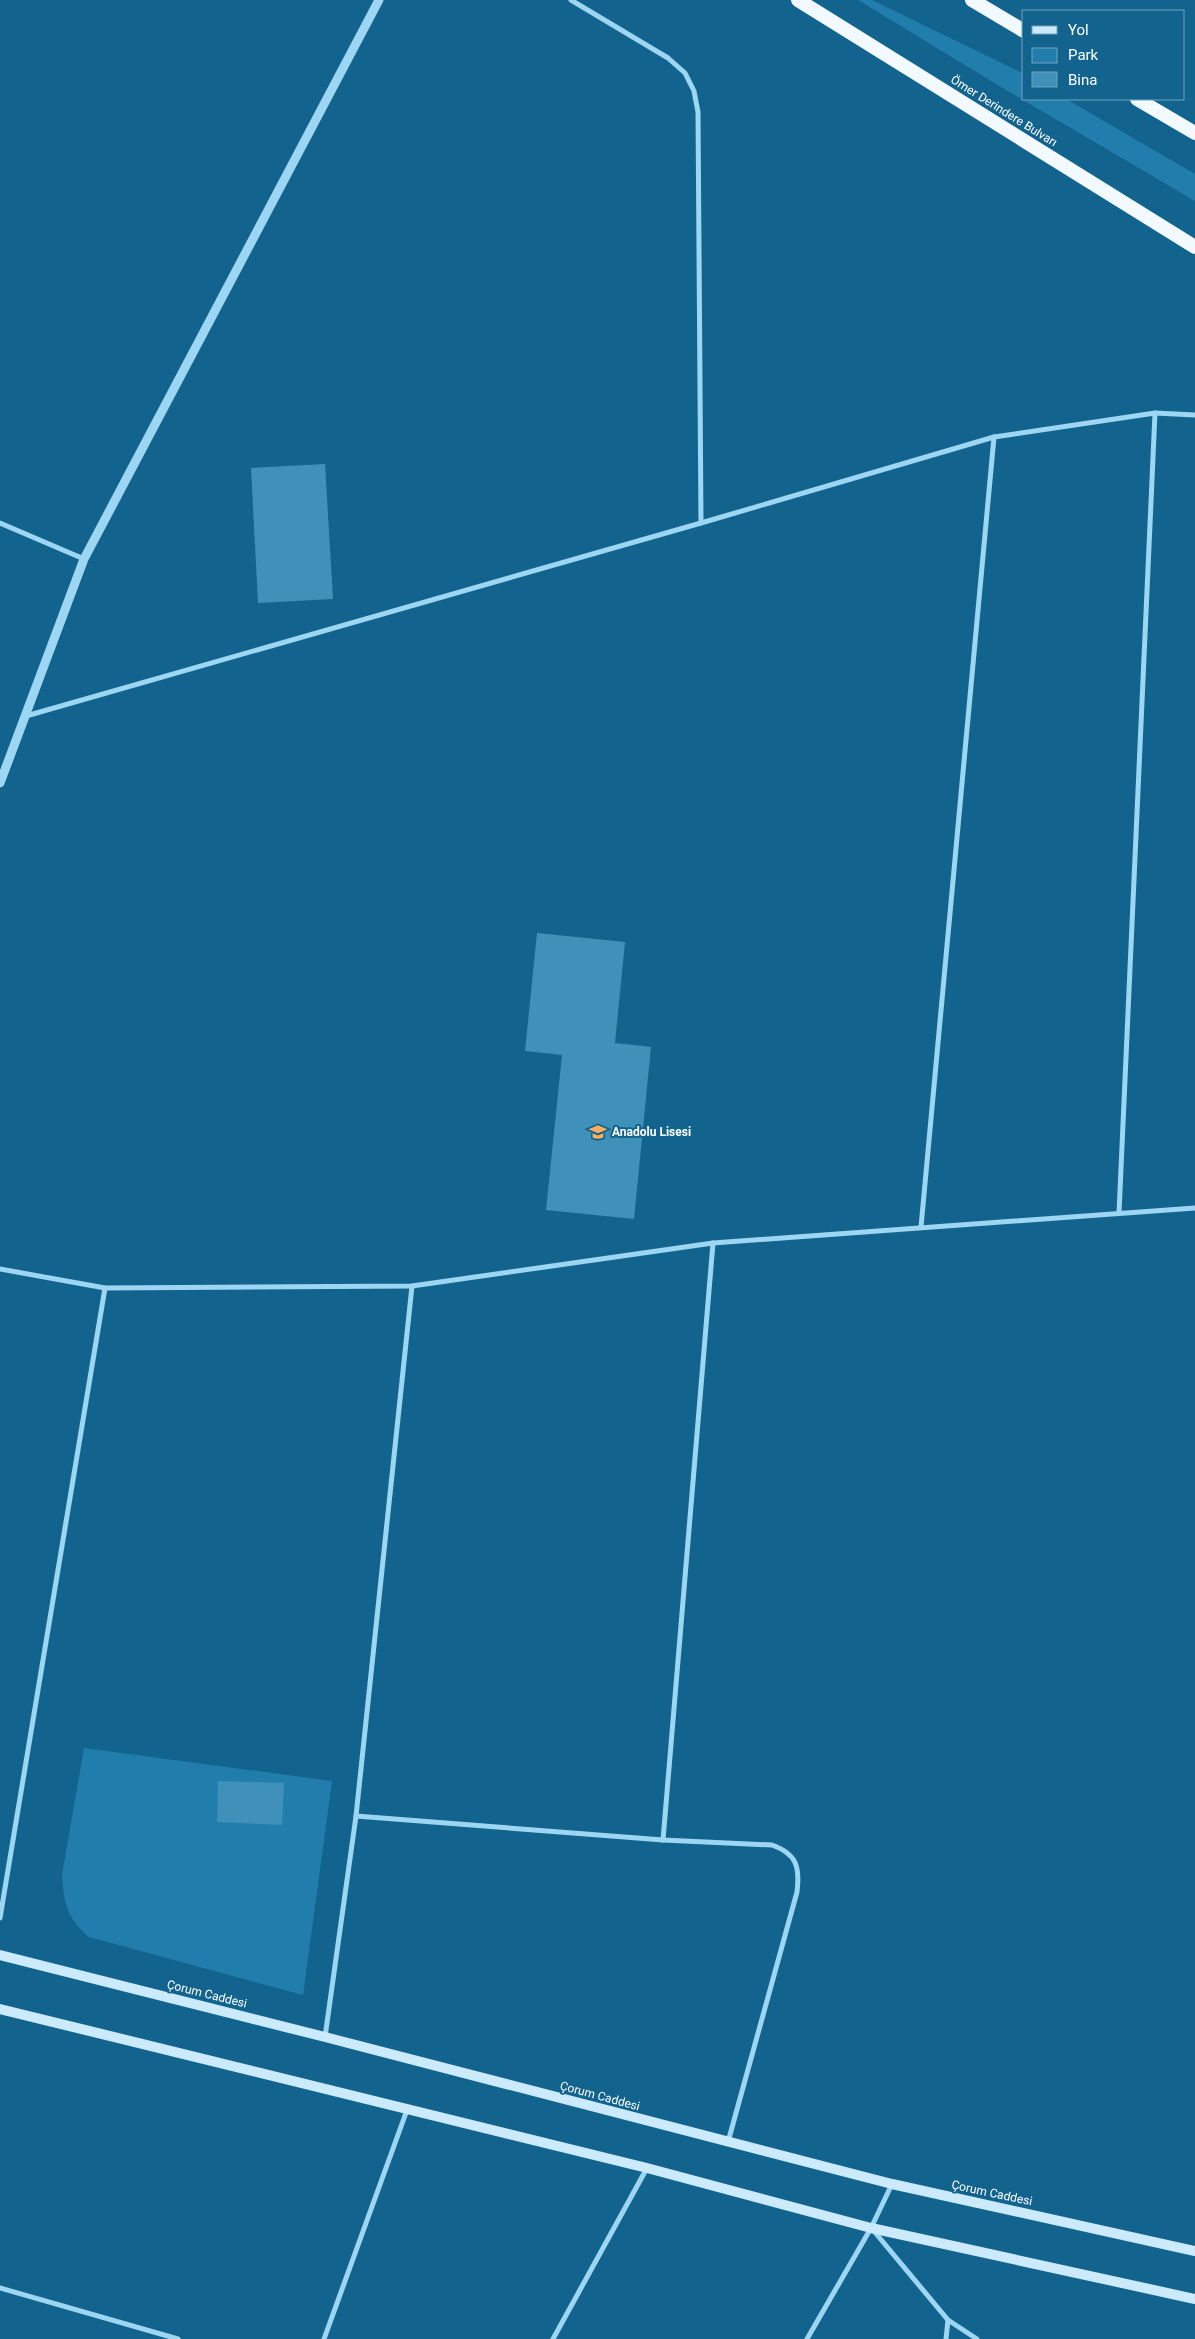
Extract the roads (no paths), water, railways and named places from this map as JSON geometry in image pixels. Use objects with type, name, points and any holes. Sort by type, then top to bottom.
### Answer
[{"type":"highway","name":"Ömer Derindere Bulvarı","points":[[798,0],[1195,247]]},
{"type":"highway","points":[[972,0],[1022,30]]},
{"type":"highway","points":[[1139,100],[1195,133]]},
{"type":"main road","name":"Çorum Caddesi","points":[[0,1955],[892,2184],[1195,2251]]},
{"type":"main road","points":[[0,2008],[647,2168],[871,2228],[1195,2299]]},
{"type":"street","points":[[0,783],[84,559],[379,0]]},
{"type":"street","points":[[571,0],[668,58],[685,73],[694,92],[698,112],[701,523]]},
{"type":"street","points":[[25,716],[701,523],[994,437],[1154,413],[1195,415]]},
{"type":"street","points":[[1119,1213],[1154,413]]},
{"type":"street","points":[[920,1227],[994,437]]},
{"type":"street","points":[[0,522],[84,559]]},
{"type":"street","points":[[0,1270],[105,1288],[412,1286],[713,1243],[1195,1208]]},
{"type":"street","points":[[663,1840],[713,1243]]},
{"type":"street","points":[[325,2037],[356,1816],[412,1286]]},
{"type":"street","points":[[0,1918],[105,1288]]},
{"type":"street","points":[[356,1816],[663,1840],[772,1845],[787,1851],[792,1856],[797,1870],[797,1892],[728,2142]]},
{"type":"street","points":[[324,2339],[407,2110]]},
{"type":"street","points":[[553,2339],[647,2168]]},
{"type":"street","points":[[807,2339],[871,2228],[892,2184]]},
{"type":"street","points":[[871,2228],[948,2320],[977,2339]]},
{"type":"street","points":[[0,2288],[178,2339]]},
{"type":"street","points":[[946,2339],[948,2320]]},
{"type":"place","name":"Anadolu Lisesi","points":[[598,1132]]}]
